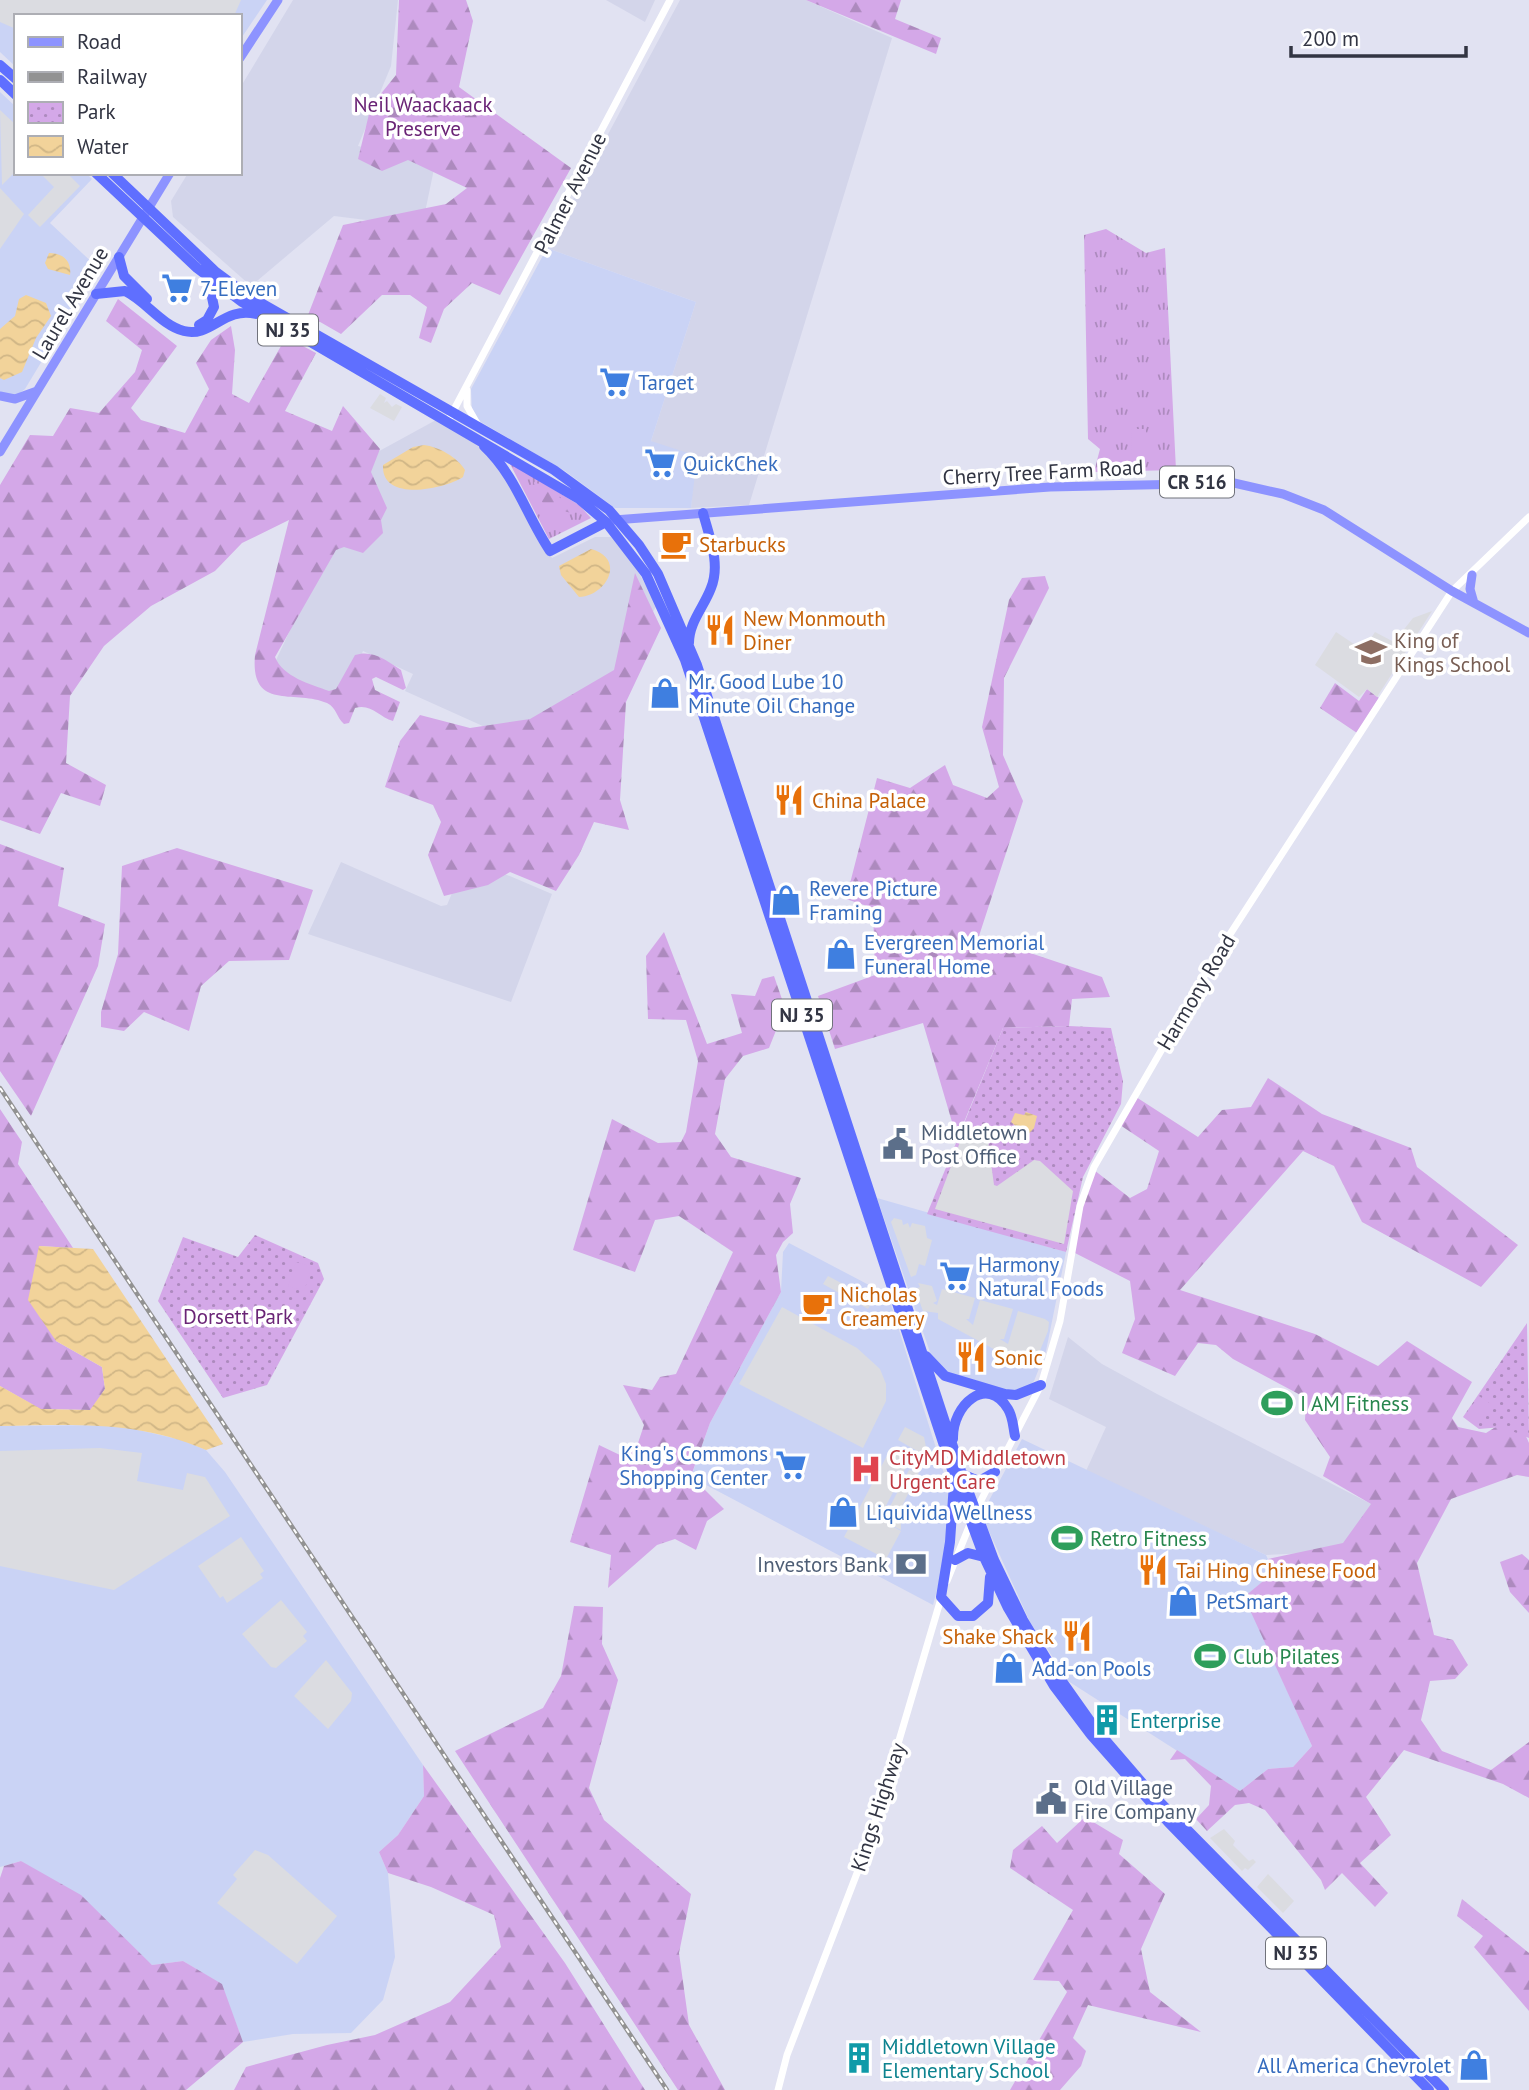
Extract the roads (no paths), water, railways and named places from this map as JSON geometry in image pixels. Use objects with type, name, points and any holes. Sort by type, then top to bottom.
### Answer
[{"type":"highway","points":[[0,65],[14,77]]},
{"type":"highway","points":[[0,80],[14,93]]},
{"type":"highway","name":"NJ 35","points":[[98,175],[247,295],[450,417],[467,432],[566,489],[606,522],[646,574],[685,660],[958,1475],[970,1522],[990,1570],[1035,1657],[1105,1752],[1429,2090]]},
{"type":"highway","name":"NJ 35","points":[[114,175],[133,194],[146,213],[208,277],[268,319],[450,417],[480,427],[554,470],[619,519],[658,574],[689,647],[953,1446],[958,1475],[1023,1620],[1049,1663],[1095,1728],[1150,1792],[1444,2090]]},
{"type":"highway","points":[[122,175],[133,194]]},
{"type":"highway","points":[[119,257],[121,271],[128,282],[156,307],[188,327],[202,324],[213,311],[215,302],[208,277]]},
{"type":"highway","points":[[96,294],[117,290],[130,293],[167,322],[185,331],[205,329],[235,313],[252,313],[268,319]]},
{"type":"highway","name":"CR 516","points":[[467,432],[509,474],[530,519],[550,551],[606,522]]},
{"type":"highway","points":[[689,647],[691,626],[710,592],[715,575],[702,513]]},
{"type":"highway","points":[[919,1345],[935,1368],[952,1379],[1010,1395],[1041,1385]]},
{"type":"highway","points":[[953,1446],[953,1425],[958,1410],[969,1399],[981,1395],[993,1397],[1007,1408],[1015,1436]]},
{"type":"highway","points":[[990,1570],[990,1597],[979,1614],[958,1616],[941,1597],[958,1475],[979,1482],[995,1472]]},
{"type":"highway","points":[[955,1560],[968,1553],[984,1557]]},
{"type":"main road","points":[[242,55],[278,0]]},
{"type":"main road","name":"Laurel Avenue","points":[[0,452],[169,175]]},
{"type":"main road","points":[[0,396],[15,399],[37,391]]},
{"type":"main road","name":"Cherry Tree Farm Road","points":[[606,522],[1050,487],[1234,483],[1283,494],[1324,510],[1452,591],[1529,633]]},
{"type":"main road","points":[[1472,575],[1470,589],[1474,603]]},
{"type":"street","name":"Palmer Avenue","points":[[450,417],[670,0]]},
{"type":"street","points":[[468,384],[467,406],[480,427]]},
{"type":"street","name":"Harmony Road","points":[[970,1522],[1041,1385],[1060,1321],[1083,1193],[1094,1167],[1214,958],[1452,591],[1472,575],[1529,517]]},
{"type":"street","name":"Kings Highway","points":[[778,2090],[787,2054],[869,1842],[941,1597],[970,1522]]},
{"type":"water","points":[[49,253],[58,254],[68,261],[70,275],[48,269],[45,263]]},
{"type":"water","points":[[26,295],[46,303],[51,316],[36,338],[22,372],[4,380],[0,378],[0,329],[15,316],[19,299]]},
{"type":"water","points":[[424,445],[441,450],[457,461],[465,470],[463,477],[443,486],[416,490],[392,485],[385,477],[383,465],[413,447]]},
{"type":"water","points":[[591,549],[602,554],[608,561],[609,576],[597,590],[579,597],[561,575],[559,566]]},
{"type":"water","points":[[1026,1112],[1037,1116],[1034,1128],[1027,1136],[1017,1132],[1018,1128],[1011,1122],[1015,1113],[1024,1115]]},
{"type":"water","points":[[39,1246],[93,1249],[223,1444],[206,1450],[155,1433],[104,1426],[0,1426],[0,1386],[41,1409],[90,1410],[105,1389],[102,1367],[56,1341],[28,1300]]},
{"type":"railway","points":[[0,1088],[667,2090]]},
{"type":"place","name":"7-Eleven","points":[[177,288]]},
{"type":"place","name":"Target","points":[[615,382]]},
{"type":"place","name":"QuickChek","points":[[660,463]]},
{"type":"place","name":"Starbucks","points":[[676,544]]},
{"type":"place","name":"New Monmouth Diner","points":[[720,630]]},
{"type":"place","name":"King of Kings School","points":[[1371,652]]},
{"type":"place","name":"Mr. Good Lube 10 Minute Oil Change","points":[[665,693]]},
{"type":"place","name":"China Palace","points":[[789,800]]},
{"type":"place","name":"Revere Picture Framing","points":[[786,900]]},
{"type":"place","name":"Evergreen Memorial Funeral Home","points":[[841,954]]},
{"type":"place","name":"Middletown Post Office","points":[[898,1144]]},
{"type":"place","name":"Harmony Natural Foods","points":[[955,1276]]},
{"type":"place","name":"Nicholas Creamery","points":[[817,1306]]},
{"type":"place","name":"Sonic","points":[[971,1357]]},
{"type":"place","name":"I AM Fitness","points":[[1277,1403]]},
{"type":"place","name":"King's Commons Shopping Center","points":[[791,1465]]},
{"type":"place","name":"CityMD Middletown Urgent Care","points":[[866,1469]]},
{"type":"place","name":"Liquivida Wellness","points":[[843,1512]]},
{"type":"place","name":"Retro Fitness","points":[[1067,1538]]},
{"type":"place","name":"Investors Bank","points":[[911,1564]]},
{"type":"place","name":"Tai Hing Chinese Food","points":[[1153,1570]]},
{"type":"place","name":"PetSmart","points":[[1183,1601]]},
{"type":"place","name":"Shake Shack","points":[[1077,1636]]},
{"type":"place","name":"Club Pilates","points":[[1210,1656]]},
{"type":"place","name":"Add-on Pools","points":[[1009,1668]]},
{"type":"place","name":"Enterprise","points":[[1107,1720]]},
{"type":"place","name":"Old Village Fire Company","points":[[1051,1799]]},
{"type":"place","name":"Middletown Village Elementary School","points":[[859,2058]]},
{"type":"place","name":"All America Chevrolet","points":[[1474,2065]]},
{"type":"park label","name":"Neil Waackaack Preserve","points":[[423,116]]},
{"type":"park label","name":"Dorsett Park","points":[[238,1316]]}]
